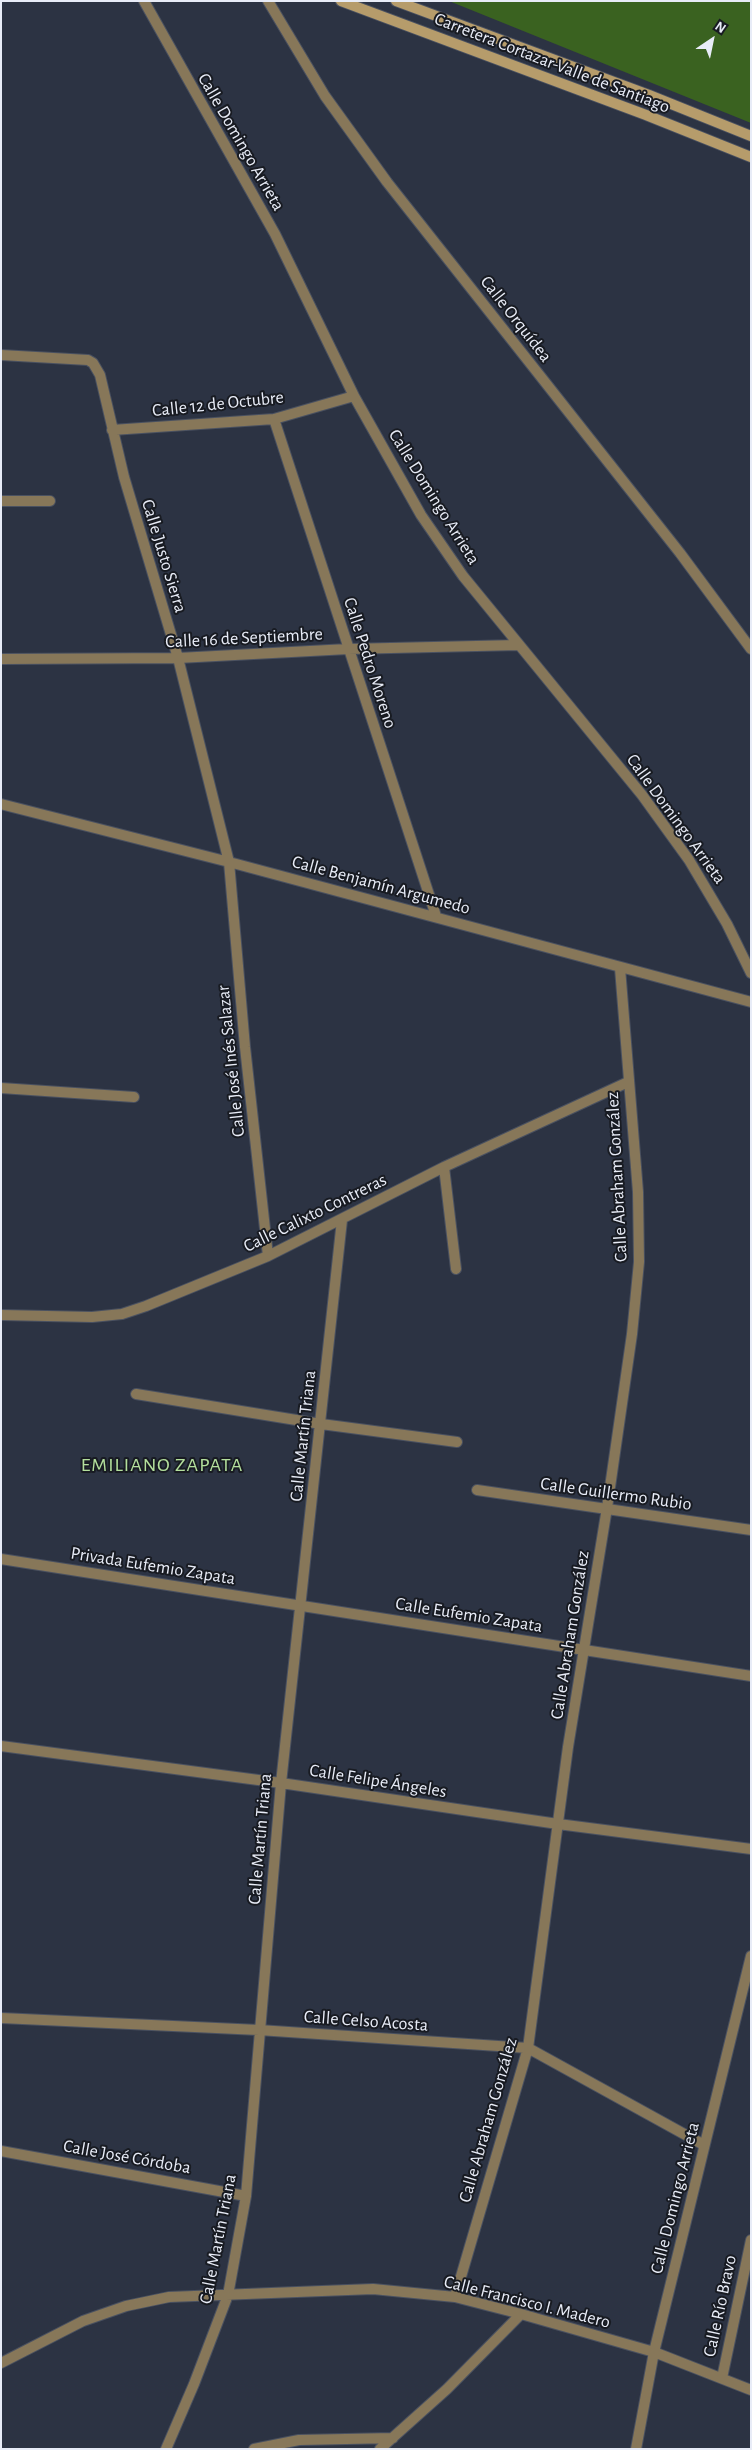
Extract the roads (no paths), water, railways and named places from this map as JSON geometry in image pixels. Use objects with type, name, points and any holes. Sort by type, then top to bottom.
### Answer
[{"type":"main road","name":"Carretera Cortazar-Valle de Santiago","points":[[341,1],[646,114],[751,157]]},
{"type":"main road","name":"Carretera Cortazar-Valle de Santiago","points":[[396,1],[649,95],[751,136]]},
{"type":"street","name":"Calle Domingo Arrieta","points":[[144,1],[274,234],[354,396],[421,514],[463,576],[642,795],[689,860],[728,924],[751,973]]},
{"type":"street","name":"Calle Orquídea","points":[[268,1],[324,96],[387,182],[680,554],[751,649]]},
{"type":"street","name":"Calle Justo Sierra","points":[[1,355],[88,360],[93,363],[100,375],[112,430],[178,658],[229,862]]},
{"type":"street","name":"Calle 12 de Octubre","points":[[112,430],[274,419],[354,396]]},
{"type":"street","name":"Calle Pedro Moreno","points":[[274,419],[436,916]]},
{"type":"street","points":[[1,501],[50,500]]},
{"type":"street","name":"Calle 16 de Septiembre","points":[[1,660],[178,658],[348,649],[519,645]]},
{"type":"street","name":"Calle Benjamín Argumedo","points":[[1,804],[436,916],[620,968],[751,1002]]},
{"type":"street","name":"Calle José Inés Salazar","points":[[229,862],[245,1047],[268,1256]]},
{"type":"street","name":"Calle Abraham González","points":[[454,2297],[528,2048],[558,1824],[632,1334],[639,1262],[638,1192],[620,968]]},
{"type":"street","name":"Calle Calixto Contreras","points":[[1,1315],[92,1318],[122,1314],[146,1306],[268,1256],[444,1167],[628,1082]]},
{"type":"street","points":[[1,1088],[134,1097]]},
{"type":"street","points":[[444,1167],[456,1269]]},
{"type":"street","name":"Calle Martín Triana","points":[[166,2449],[194,2384],[228,2295],[246,2196],[281,1783],[342,1220]]},
{"type":"street","points":[[136,1394],[321,1424],[457,1442]]},
{"type":"street","name":"Calle Guillermo Rubio","points":[[477,1490],[751,1530]]},
{"type":"street","name":"Privada Eufemio Zapata","points":[[1,1559],[301,1606]]},
{"type":"street","name":"Calle Eufemio Zapata","points":[[301,1606],[751,1676]]},
{"type":"street","name":"Calle Felipe Ángeles","points":[[1,1746],[751,1849]]},
{"type":"street","name":"Calle Domingo Arrieta","points":[[636,2449],[654,2352],[751,1956]]},
{"type":"street","name":"Calle Celso Acosta","points":[[1,2018],[259,2030],[528,2048],[704,2145]]},
{"type":"street","name":"Calle José Córdoba","points":[[1,2151],[246,2196]]},
{"type":"street","name":"Calle Río Bravo","points":[[722,2378],[747,2275],[751,2240]]},
{"type":"street","name":"Calle Francisco I. Madero","points":[[1,2363],[82,2320],[126,2306],[169,2297],[373,2289],[454,2297],[521,2314],[654,2352],[751,2390]]},
{"type":"street","points":[[380,2449],[446,2389],[521,2314]]},
{"type":"street","points":[[254,2449],[299,2440],[393,2438]]},
{"type":"district","name":"EMILIANO ZAPATA","points":[[162,1465]]}]
